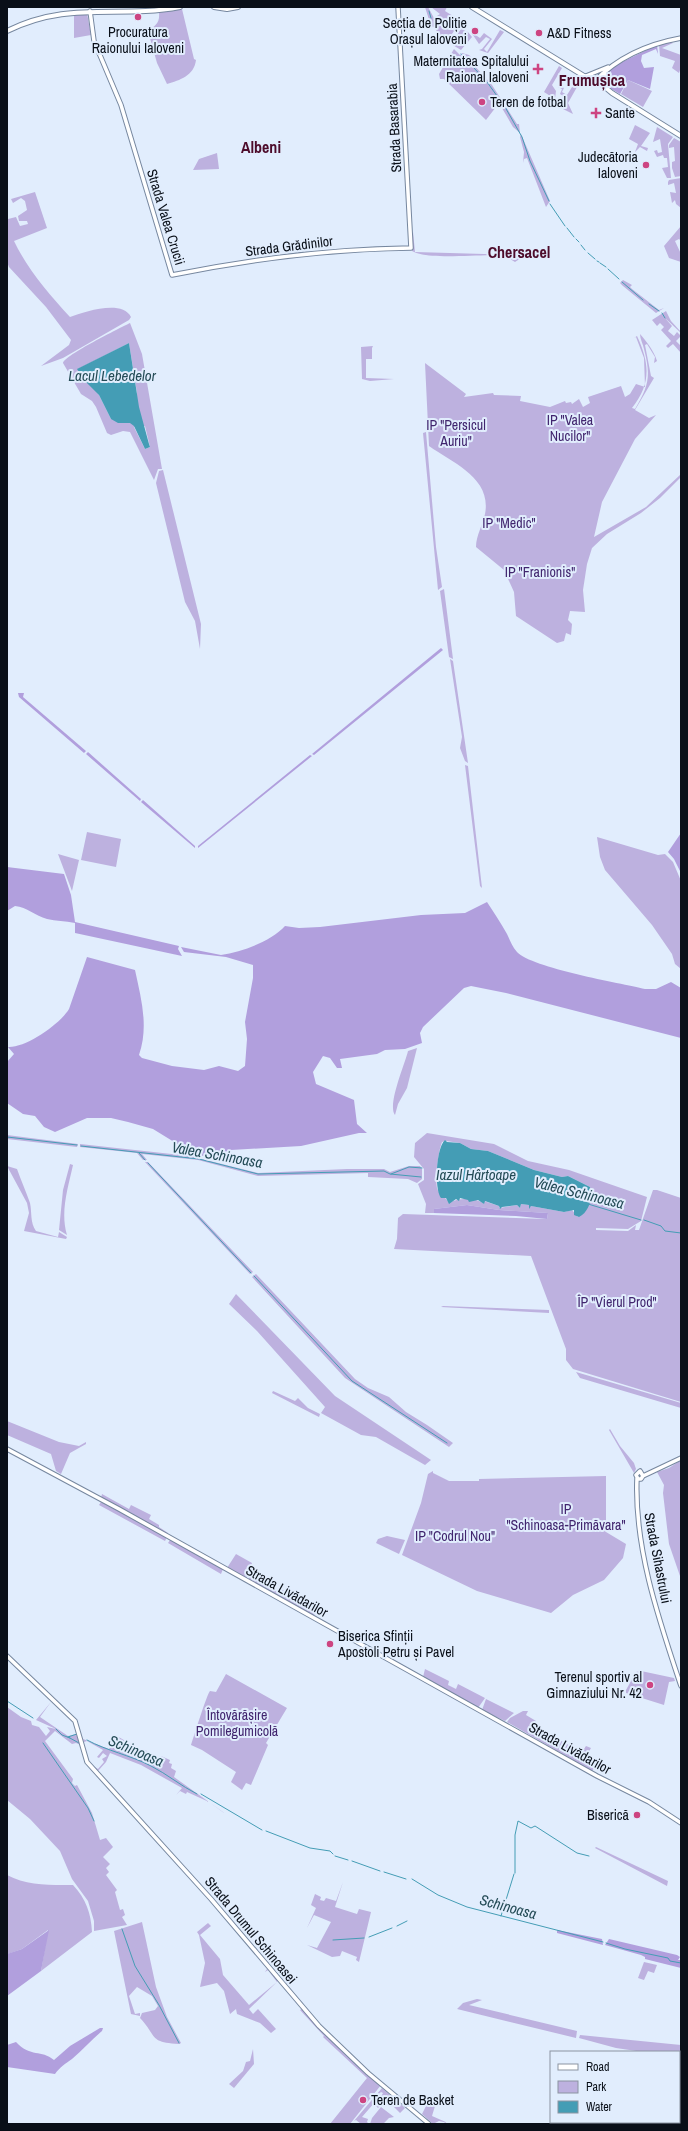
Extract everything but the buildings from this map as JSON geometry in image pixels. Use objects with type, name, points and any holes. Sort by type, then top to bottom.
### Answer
[{"type":"main road","points":[[7,31],[33,19],[68,12],[154,10],[180,7]]},
{"type":"main road","points":[[214,7],[227,9],[238,7]]},
{"type":"main road","points":[[472,7],[584,76],[593,80],[681,136]]},
{"type":"street","name":"Strada Basarabia","points":[[398,7],[411,248]]},
{"type":"street","name":"Strada Valea Crucii","points":[[90,11],[90,24],[96,48],[121,105],[172,276]]},
{"type":"street","points":[[584,76],[608,67],[652,44],[681,38]]},
{"type":"street","points":[[593,80],[608,67]]},
{"type":"street","points":[[608,67],[604,74],[603,80],[612,93]]},
{"type":"street","name":"Strada Grădinilor","points":[[172,276],[275,257],[355,249],[411,248]]},
{"type":"street","name":"Strada Livădarilor","points":[[7,1449],[119,1509],[601,1778],[649,1802],[681,1823]]},
{"type":"street","points":[[643,1476],[642,1472],[639,1471],[636,1474],[637,1478],[641,1479],[643,1476],[681,1458]]},
{"type":"street","name":"Strada Sihastrului","points":[[637,1478],[636,1493],[646,1564],[660,1623],[681,1686]]},
{"type":"street","name":"Strada Drumul Schinoasei","points":[[7,1656],[75,1721],[87,1762],[187,1872],[319,2026],[368,2073],[429,2124]]},
{"type":"green space","points":[[425,7],[428,7],[434,18],[440,14],[431,7],[447,7],[445,11],[453,16],[450,21],[458,26],[445,43],[434,27],[431,26]]},
{"type":"green space","points":[[182,9],[194,59],[196,60],[195,65],[189,74],[181,79],[167,84],[157,63],[148,31],[158,22],[159,13],[155,12]]},
{"type":"green space","points":[[87,13],[91,35],[74,38],[74,14]]},
{"type":"green space","points":[[461,29],[468,32],[472,37],[461,50],[451,44]]},
{"type":"green space","points":[[500,30],[504,32],[488,53],[479,50],[482,49],[490,39],[486,37],[479,44],[471,32],[480,38],[484,33],[492,39],[484,49],[487,52]]},
{"type":"green space","points":[[671,42],[673,43],[662,48],[681,55],[681,67],[679,73],[672,68],[675,61],[660,56],[659,45]]},
{"type":"green space","points":[[454,49],[460,55],[462,53],[469,55],[474,60],[473,64],[492,85],[517,124],[519,124],[520,133],[513,127],[499,103],[486,120],[444,79],[440,79],[439,74]]},
{"type":"green space","points":[[559,66],[562,68],[552,85],[556,91],[555,99],[544,92]]},
{"type":"green space","points":[[628,80],[652,91],[643,107],[621,94]]},
{"type":"green space","points":[[559,85],[564,88],[562,92],[567,95],[572,87],[577,87],[568,103],[573,114],[557,106],[560,100],[562,102],[565,97],[560,94],[562,89],[558,87]]},
{"type":"green space","points":[[635,125],[650,133],[641,146],[648,148],[647,151],[640,147],[635,152],[638,144],[629,139]]},
{"type":"green space","points":[[657,127],[673,137],[668,144],[671,178],[667,178],[662,168],[668,167],[667,158],[664,158],[663,155],[657,157],[654,151],[657,150],[658,153],[662,152],[660,139],[653,142]]},
{"type":"green space","points":[[521,134],[550,201],[546,207],[527,158],[524,159],[523,163],[524,152],[520,137]]},
{"type":"green space","points":[[674,138],[681,142],[681,176],[675,177],[672,168],[672,162],[675,161],[674,147],[669,148],[669,145]]},
{"type":"green space","points":[[217,153],[219,169],[193,170],[199,159]]},
{"type":"green space","points":[[681,178],[681,208],[676,204],[675,200],[672,203],[670,192],[676,193],[674,183],[668,185],[668,182],[669,180]]},
{"type":"green space","points":[[35,192],[47,228],[14,241],[39,281],[70,317],[102,308],[111,308],[120,309],[131,317],[129,320],[63,358],[41,366],[69,345],[71,340],[46,307],[9,267],[7,262],[7,220],[8,221],[8,219],[16,217],[20,226],[28,224],[27,221],[19,221],[18,216],[27,210],[25,201],[21,198],[13,203],[11,199]]},
{"type":"green space","points":[[681,226],[681,241],[679,239],[675,241],[681,254],[681,262],[669,258],[664,246]]},
{"type":"green space","points":[[413,232],[415,252],[516,255],[518,253],[521,258],[515,262],[508,257],[496,255],[430,256],[420,254],[412,251]]},
{"type":"green space","points":[[623,280],[632,285],[630,287],[632,289],[659,310],[664,308],[656,313],[623,286],[620,283]]},
{"type":"green space","points":[[666,311],[671,321],[681,332],[665,318],[672,326],[668,331],[674,336],[677,332],[681,336],[676,341],[681,346],[681,353],[673,344],[668,348],[666,346],[671,341],[661,330],[664,327],[660,323],[657,326],[652,320]]},
{"type":"green space","points":[[130,323],[142,354],[162,469],[158,469],[154,480],[130,432],[123,431],[111,435],[107,433],[96,407],[92,401],[81,394],[63,363],[66,359],[82,348]],"holes":[[[129,343],[137,393],[111,419],[99,395],[78,369]],[[145,426],[150,447],[145,449],[134,427]]]},
{"type":"green space","points":[[640,334],[650,347],[654,354],[657,361],[654,363],[655,357],[647,344],[645,345],[651,376],[654,378],[635,410],[649,418],[656,415],[635,439],[602,502],[594,537],[646,507],[681,474],[681,477],[660,498],[641,513],[607,534],[592,548],[587,564],[583,590],[585,612],[570,611],[568,620],[572,624],[571,635],[566,633],[564,641],[557,643],[516,616],[514,592],[504,570],[476,547],[485,514],[486,501],[483,491],[477,481],[469,473],[429,446],[425,363],[466,394],[464,397],[493,393],[494,395],[521,396],[520,401],[550,407],[565,401],[566,403],[571,402],[572,404],[579,399],[583,407],[590,403],[588,397],[621,386],[625,397],[630,394],[636,384],[644,387],[632,408],[635,409],[646,387],[648,374],[644,347]]},
{"type":"green space","points":[[637,336],[641,346],[646,365],[645,384],[644,358],[636,337],[634,338]]},
{"type":"green space","points":[[373,346],[372,359],[366,359],[366,378],[394,379],[370,381],[362,379],[361,347]]},
{"type":"green space","points":[[426,432],[436,547],[442,587],[438,590],[423,433]]},
{"type":"green space","points":[[163,470],[201,624],[200,649],[195,621],[185,602],[156,483],[159,471]]},
{"type":"green space","points":[[444,589],[453,659],[449,657],[440,591]]},
{"type":"green space","points":[[450,659],[453,661],[468,763],[465,761],[460,748],[462,737]]},
{"type":"green space","points":[[465,765],[468,766],[482,888],[480,886]]},
{"type":"green space","points":[[87,832],[121,839],[116,867],[81,860]]},
{"type":"green space","points":[[597,837],[658,855],[665,854],[673,862],[681,881],[681,969],[675,964],[672,954],[652,925],[605,870],[600,857]]},
{"type":"green space","points":[[58,854],[79,860],[72,891]]},
{"type":"green space","points":[[417,1048],[407,1088],[398,1104],[395,1115],[393,1103],[397,1084],[408,1051]]},
{"type":"green space","name":"ÎP \"Vierul Prod\"","points":[[427,1133],[494,1144],[528,1161],[569,1170],[647,1197],[641,1221],[628,1229],[596,1228],[596,1230],[628,1231],[636,1225],[635,1230],[639,1230],[653,1190],[681,1198],[681,1402],[573,1369],[566,1360],[566,1349],[531,1256],[394,1249],[397,1239],[398,1218],[403,1214],[547,1219],[548,1213],[499,1210],[467,1205],[434,1209],[434,1213],[425,1213],[426,1204],[418,1184],[424,1180],[424,1169],[414,1157],[415,1143]],"holes":[[[446,1141],[460,1143],[471,1149],[488,1151],[534,1170],[562,1177],[568,1176],[590,1187],[592,1196],[586,1209],[578,1217],[572,1210],[564,1212],[531,1206],[529,1208],[529,1205],[521,1204],[520,1208],[517,1205],[499,1208],[499,1206],[484,1201],[484,1204],[472,1199],[456,1200],[449,1203],[439,1192],[436,1184],[439,1152],[442,1142]]]},
{"type":"green space","points":[[7,1135],[78,1144],[77,1147],[7,1139]]},
{"type":"green space","points":[[80,1144],[190,1156],[258,1173],[347,1169],[384,1169],[390,1172],[409,1166],[420,1166],[422,1169],[422,1179],[417,1183],[408,1179],[368,1177],[368,1173],[258,1176],[198,1160],[142,1154],[147,1160],[143,1160],[137,1153],[80,1147]]},
{"type":"green space","points":[[145,1162],[148,1162],[253,1272],[250,1274]]},
{"type":"green space","points":[[70,1164],[73,1165],[67,1191],[64,1218],[67,1235],[59,1230],[63,1190]]},
{"type":"green space","points":[[7,1166],[17,1169],[30,1203],[32,1221],[36,1231],[58,1237],[59,1232],[67,1237],[66,1239],[24,1231],[29,1213],[27,1203]]},
{"type":"green space","points":[[256,1274],[355,1379],[368,1388],[389,1397],[406,1412],[453,1443],[449,1447],[345,1378],[252,1277]]},
{"type":"green space","points":[[236,1294],[335,1396],[431,1460],[425,1465],[376,1437],[361,1435],[321,1413],[325,1407],[257,1331],[229,1304]]},
{"type":"green space","points":[[441,1307],[549,1310],[549,1313]]},
{"type":"green space","points":[[576,1372],[681,1403],[681,1408],[580,1378]]},
{"type":"green space","points":[[273,1391],[295,1401],[298,1398],[308,1408],[320,1414],[319,1417],[272,1393]]},
{"type":"green space","points":[[7,1421],[59,1442],[79,1446],[86,1442],[86,1444],[70,1453],[61,1474],[56,1471],[51,1454],[7,1435]]},
{"type":"green space","points":[[610,1429],[620,1446],[634,1463],[636,1469],[634,1473],[609,1430]]},
{"type":"green space","points":[[681,1460],[680,1576],[669,1544],[663,1493],[664,1485],[657,1472],[669,1468]]},
{"type":"green space","points":[[433,1471],[433,1473],[449,1481],[606,1476],[606,1532],[626,1544],[623,1558],[604,1580],[573,1595],[551,1613],[477,1591],[402,1555],[421,1503],[428,1474]]},
{"type":"green space","points":[[102,1494],[129,1509],[131,1505],[151,1515],[149,1519],[168,1533],[165,1534],[101,1498]]},
{"type":"green space","points":[[101,1502],[167,1537],[165,1541],[99,1505]]},
{"type":"green space","points":[[387,1536],[405,1540],[399,1554],[376,1543],[378,1539]]},
{"type":"green space","points":[[170,1540],[223,1569],[221,1574],[168,1543]]},
{"type":"green space","points":[[236,1554],[252,1563],[246,1580],[227,1568]]},
{"type":"green space","points":[[251,1572],[266,1580],[263,1584],[279,1593],[281,1589],[306,1602],[304,1605],[316,1612],[313,1617],[248,1581]]},
{"type":"green space","points":[[425,1669],[449,1681],[448,1685],[456,1689],[458,1684],[485,1698],[478,1708],[423,1677]]},
{"type":"green space","name":"Terenul sportiv al Gimnaziului Nr. 42","points":[[641,1671],[674,1678],[675,1681],[669,1682],[664,1705],[626,1693],[626,1690],[636,1672]]},
{"type":"green space","name":"Întovărășire Pomilegumicolă","points":[[226,1674],[287,1708],[266,1743],[268,1745],[251,1785],[246,1783],[242,1790],[231,1782],[236,1772],[202,1750],[191,1745],[208,1694],[210,1691],[216,1692]]},
{"type":"green space","points":[[486,1699],[514,1713],[505,1721],[482,1710]]},
{"type":"green space","points":[[51,1702],[40,1717],[68,1736],[76,1734],[81,1745],[76,1743],[72,1744],[55,1731],[45,1741],[73,1779],[72,1783],[75,1786],[77,1785],[92,1813],[100,1840],[106,1838],[113,1847],[103,1857],[110,1864],[106,1868],[109,1872],[106,1875],[117,1890],[115,1892],[120,1910],[123,1909],[125,1915],[122,1917],[127,1925],[94,1931],[94,1921],[88,1901],[72,1879],[60,1851],[30,1819],[7,1800],[7,1707],[21,1717],[31,1721],[32,1725],[39,1727],[46,1736],[50,1731],[47,1727],[56,1729],[36,1720]]},
{"type":"green space","points":[[523,1711],[528,1711],[526,1715],[536,1721],[535,1727],[582,1752],[586,1746],[591,1748],[584,1760],[595,1767],[592,1771],[507,1722],[510,1718]]},
{"type":"green space","points":[[117,1736],[144,1752],[145,1750],[159,1758],[161,1756],[170,1760],[169,1763],[172,1764],[171,1768],[176,1771],[174,1777],[209,1802],[187,1792],[186,1794],[180,1791],[176,1795],[182,1788],[141,1765],[110,1753],[106,1762],[98,1771],[93,1766],[98,1769],[104,1762],[102,1759],[107,1756],[103,1753],[99,1758],[97,1757],[103,1750],[87,1741],[84,1742],[83,1739],[109,1749]]},
{"type":"green space","points":[[596,1847],[668,1881],[667,1886],[595,1848]]},
{"type":"green space","points":[[7,1875],[15,1879],[31,1883],[73,1885],[87,1907],[92,1932],[41,1971],[48,1930],[22,1949],[8,1954]]},
{"type":"green space","points":[[343,1882],[335,1907],[357,1914],[359,1909],[371,1912],[359,1962],[356,1960],[357,1957],[342,1951],[340,1956],[332,1957],[307,1945],[317,1948],[331,1922],[314,1915],[307,1928],[316,1908],[311,1905],[315,1894],[321,1897],[320,1900],[324,1901],[326,1898],[336,1901]]},
{"type":"green space","points":[[142,1922],[156,1987],[167,2017],[181,2043],[179,2044],[162,2042],[158,2040],[140,2018],[142,2013],[155,2010],[158,2006],[152,1996],[137,1987],[129,1996],[135,2014],[140,2013],[140,2016],[131,2014],[114,1931]]},
{"type":"green space","points":[[208,1923],[211,1926],[200,1935],[220,1959],[223,1975],[249,2005],[277,1982],[249,2009],[253,2014],[258,2009],[276,2029],[271,2033],[260,2023],[237,2014],[236,2009],[230,2014],[224,1991],[217,1983],[200,1987],[205,1963],[197,1932]]},
{"type":"green space","points":[[644,1962],[657,1965],[654,1973],[648,1971],[644,1980],[638,1978]]},
{"type":"green space","points":[[268,1970],[278,1980],[277,1982]]},
{"type":"green space","points":[[477,1999],[482,2000],[469,2005],[577,2031],[576,2038],[457,2009],[463,2003]]},
{"type":"green space","points":[[302,2009],[381,2085],[350,2124],[330,2124],[367,2078],[323,2037],[324,2036],[300,2010]]},
{"type":"green space","points":[[580,2035],[681,2045],[681,2053],[680,2051],[636,2051],[616,2048],[579,2038]]},
{"type":"green space","points":[[253,2049],[254,2064],[234,2088],[229,2084],[243,2071],[246,2062],[250,2061]]},
{"type":"green space","points":[[382,2088],[405,2108],[400,2113],[384,2097],[381,2100],[383,2102],[382,2104],[379,2100],[383,2093],[381,2092],[373,2099],[380,2104],[380,2106],[378,2108],[376,2106],[378,2104],[375,2102],[362,2117],[368,2119],[367,2122],[369,2124],[361,2124],[356,2120],[354,2121]]},
{"type":"green space","points":[[427,2104],[435,2106],[432,2116],[448,2123],[439,2121],[433,2124],[422,2114]]},
{"type":"green space","points":[[381,2107],[394,2117],[389,2118],[383,2124],[370,2124],[372,2118]]},
{"type":"shaded area","points":[[657,45],[658,54],[656,49],[642,55],[641,61],[644,68],[654,67],[650,89],[628,80],[620,94],[608,87],[605,81],[608,81],[607,77],[611,76],[611,71],[607,75],[607,72],[614,66]]},
{"type":"shaded area","points":[[441,648],[443,650],[314,755],[312,754]]},
{"type":"shaded area","points":[[18,693],[24,693],[23,697],[86,751],[84,753],[19,697]]},
{"type":"shaded area","points":[[88,752],[141,799],[140,801],[86,754]]},
{"type":"shaded area","points":[[310,755],[312,756],[198,848],[198,846]]},
{"type":"shaded area","points":[[143,800],[195,846],[195,848],[141,802]]},
{"type":"shaded area","points":[[681,833],[681,873],[674,859],[668,852]]},
{"type":"shaded area","points":[[7,867],[64,874],[71,895],[75,922],[179,946],[178,949],[182,956],[75,933],[75,923],[47,919],[19,907],[15,906],[7,911]]},
{"type":"shaded area","points":[[487,902],[505,930],[514,948],[526,958],[558,969],[645,989],[656,989],[671,982],[681,988],[681,1038],[506,993],[471,986],[464,988],[423,1027],[420,1033],[422,1043],[405,1049],[385,1050],[377,1054],[340,1059],[342,1068],[337,1068],[330,1058],[323,1056],[313,1072],[316,1084],[354,1100],[357,1124],[367,1133],[359,1133],[301,1146],[231,1150],[213,1156],[202,1156],[192,1153],[153,1129],[111,1118],[87,1118],[55,1132],[44,1127],[35,1116],[23,1114],[7,1103],[7,1062],[14,1054],[8,1047],[24,1044],[42,1034],[65,1015],[69,1009],[87,957],[135,970],[140,991],[144,1023],[142,1044],[139,1055],[142,1058],[172,1066],[204,1070],[219,1066],[238,1071],[245,1066],[247,1039],[245,1022],[253,978],[253,965],[226,957],[184,952],[181,947],[221,955],[229,954],[264,941],[285,926],[299,928],[320,927],[421,915],[465,913]]},
{"type":"shaded area","points":[[467,1205],[499,1210],[548,1213],[547,1219],[516,1216],[434,1213],[434,1209]]},
{"type":"shaded area","points":[[49,1930],[41,1971],[7,1996],[7,1954],[22,1949]]},
{"type":"shaded area","points":[[557,1930],[602,1939],[603,1945],[557,1933]]},
{"type":"shaded area","points":[[609,1939],[677,1955],[680,1957],[678,1960],[681,1960],[681,1968],[645,1959],[645,1957],[641,1955],[605,1945]]},
{"type":"shaded area","points":[[100,2028],[103,2028],[102,2031],[55,2074],[7,2067],[7,2045],[16,2042],[26,2050],[45,2055],[54,2060],[70,2046]]},
{"type":"water","name":"Lacul Lebedelor","points":[[129,343],[139,407],[150,447],[145,449],[134,426],[130,423],[118,423],[111,419],[99,395],[86,382],[77,369]]},
{"type":"water","name":"Iazul Hârtoape","points":[[445,1140],[447,1142],[460,1143],[471,1149],[488,1151],[534,1170],[562,1177],[568,1176],[590,1187],[591,1196],[588,1208],[579,1217],[574,1215],[574,1210],[564,1212],[531,1206],[529,1209],[529,1205],[521,1204],[520,1208],[517,1205],[502,1207],[500,1209],[499,1206],[485,1201],[484,1204],[478,1200],[469,1202],[468,1200],[460,1198],[459,1201],[456,1199],[449,1204],[446,1198],[441,1198],[437,1186],[438,1159],[442,1144]]},
{"type":"waterway","points":[[429,11],[431,18]]},
{"type":"waterway","points":[[461,54],[487,82],[505,107],[522,137],[530,161],[549,201]]},
{"type":"waterway","points":[[550,204],[565,226]]},
{"type":"waterway","points":[[567,228],[574,237]]},
{"type":"waterway","points":[[576,239],[579,242]]},
{"type":"waterway","points":[[581,245],[585,250]]},
{"type":"waterway","points":[[588,253],[595,259]]},
{"type":"waterway","points":[[600,263],[606,267]]},
{"type":"waterway","points":[[608,269],[619,279]]},
{"type":"waterway","points":[[622,282],[643,300]]},
{"type":"waterway","points":[[649,304],[659,311]]},
{"type":"waterway","points":[[662,313],[665,318]]},
{"type":"waterway","name":"Valea Schinoasa","points":[[7,1137],[77,1145]]},
{"type":"waterway","name":"Valea Schinoasa","points":[[81,1146],[199,1159],[258,1174],[384,1171],[390,1174],[421,1177]]},
{"type":"waterway","name":"Valea Schinoasa","points":[[139,1153],[145,1160]]},
{"type":"waterway","points":[[148,1163],[251,1273]]},
{"type":"waterway","points":[[391,1174],[409,1167],[422,1168]]},
{"type":"waterway","name":"Valea Schinoasa","points":[[588,1204],[641,1220]]},
{"type":"waterway","name":"Valea Schinoasa","points":[[644,1220],[661,1226],[665,1231],[681,1233]]},
{"type":"waterway","points":[[254,1276],[352,1381],[447,1443]]},
{"type":"waterway","name":"Schinoasa","points":[[7,1701],[33,1718]]},
{"type":"waterway","name":"Schinoasa","points":[[56,1729],[62,1735],[70,1738]]},
{"type":"waterway","name":"Schinoasa","points":[[68,1737],[77,1734]]},
{"type":"waterway","name":"Schinoasa","points":[[68,1737],[79,1743]]},
{"type":"waterway","name":"Schinoasa","points":[[87,1740],[151,1766],[197,1794]]},
{"type":"waterway","points":[[43,1743],[88,1808],[94,1821]]},
{"type":"waterway","name":"Schinoasa","points":[[201,1794],[262,1830]]},
{"type":"waterway","points":[[515,1873],[515,1835],[518,1821],[531,1828],[535,1826],[577,1853],[589,1856]]},
{"type":"waterway","name":"Schinoasa","points":[[266,1831],[310,1848],[330,1851],[333,1854]]},
{"type":"waterway","name":"Schinoasa","points":[[335,1856],[348,1860]]},
{"type":"waterway","name":"Schinoasa","points":[[352,1861],[380,1871]]},
{"type":"waterway","name":"Schinoasa","points":[[384,1872],[406,1879]]},
{"type":"waterway","points":[[501,1916],[514,1874]]},
{"type":"waterway","name":"Schinoasa","points":[[412,1879],[438,1895],[467,1907],[603,1942]]},
{"type":"waterway","points":[[397,1926],[407,1921]]},
{"type":"waterway","points":[[369,1937],[392,1928]]},
{"type":"waterway","points":[[122,1929],[135,1966],[159,2005],[179,2043]]},
{"type":"waterway","points":[[333,1940],[364,1938]]},
{"type":"waterway","name":"Schinoasa","points":[[606,1943],[625,1949],[668,1958],[670,1961],[681,1963]]},
{"type":"place","name":"Procuratura Raionului Ialoveni","points":[[138,17]]},
{"type":"place","name":"Secția de Poliție Orașul Ialoveni","points":[[475,31]]},
{"type":"place","name":"A&D Fitness","points":[[539,33]]},
{"type":"place","name":"Maternitatea Spitalului Raional Ialoveni","points":[[538,69]]},
{"type":"place","name":"Teren de fotbal","points":[[482,102]]},
{"type":"place","name":"Sante","points":[[596,113]]},
{"type":"place","name":"Judecătoria Ialoveni","points":[[646,165]]},
{"type":"place","name":"Biserica Sfinții Apostoli Petru și Pavel","points":[[330,1644]]},
{"type":"place","name":"Terenul sportiv al Gimnaziului Nr. 42","points":[[650,1685]]},
{"type":"place","name":"Biserică","points":[[637,1815]]},
{"type":"place","name":"Teren de Basket","points":[[363,2100]]},
{"type":"district","name":"Frumușica","points":[[592,80]]},
{"type":"district","name":"Albeni","points":[[261,147]]},
{"type":"district","name":"Chersacel","points":[[519,252]]},
{"type":"park label","name":"IP \"Valea Nucilor\"","points":[[570,428]]},
{"type":"park label","name":"IP \"Persicul Auriu\"","points":[[456,434]]},
{"type":"park label","name":"IP \"Medic\"","points":[[509,523]]},
{"type":"park label","name":"IP \"Franionis\"","points":[[540,572]]},
{"type":"park label","name":"IP \"Schinoasa-Primăvara\"","points":[[566,1518]]},
{"type":"park label","name":"IP \"Codrul Nou\"","points":[[455,1536]]}]
